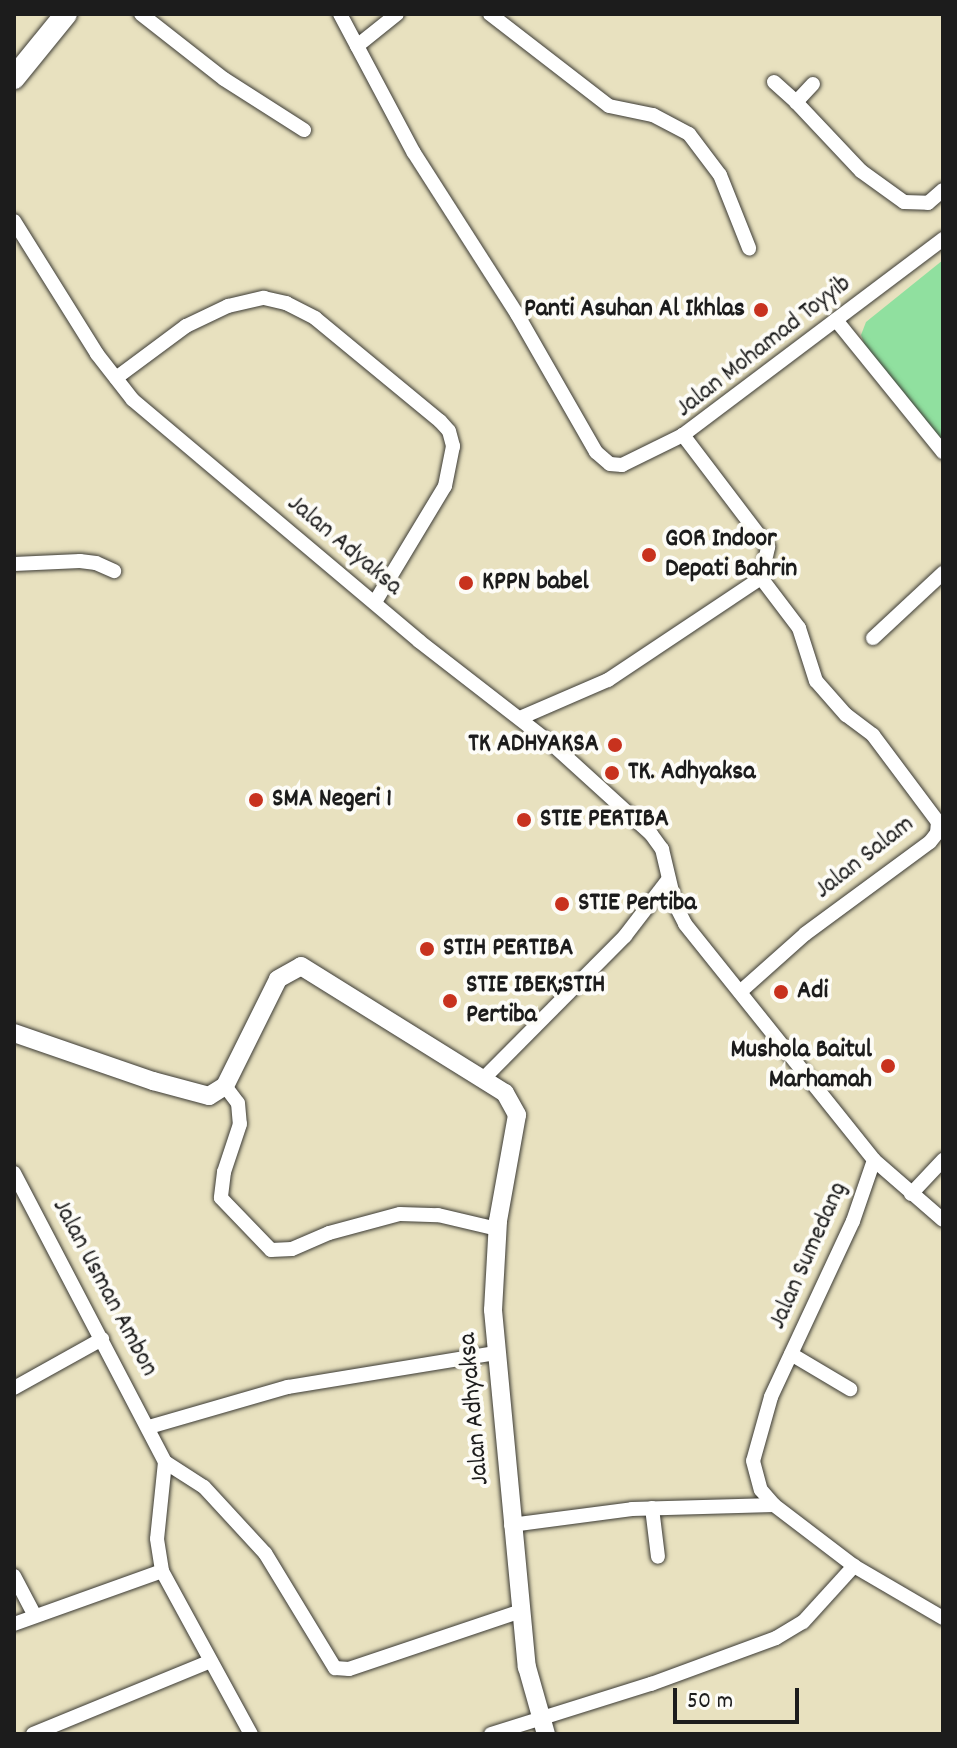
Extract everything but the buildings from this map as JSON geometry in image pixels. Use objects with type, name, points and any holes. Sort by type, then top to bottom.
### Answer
[{"type":"main road","points":[[14,78],[66,14]]},
{"type":"street","points":[[141,14],[224,79],[304,130]]},
{"type":"street","points":[[340,14],[414,153],[517,314],[596,452],[610,464],[622,465],[683,435]]},
{"type":"street","points":[[357,46],[397,14]]},
{"type":"street","points":[[490,14],[609,106],[653,115],[689,134],[720,175],[749,248]]},
{"type":"street","points":[[774,82],[861,171],[904,202],[928,203],[943,190]]},
{"type":"street","points":[[796,102],[813,84]]},
{"type":"street","name":"Jalan Adyaksa","points":[[14,221],[116,378],[161,426],[520,718],[651,834],[662,849],[668,880]]},
{"type":"street","name":"Jalan Mohamad Toyyib","points":[[761,578],[768,547],[683,435],[943,239]]},
{"type":"street","points":[[116,378],[186,326],[228,306],[264,298],[286,303],[315,318],[440,421],[449,431],[453,446],[445,486],[375,602]]},
{"type":"street","points":[[836,320],[943,452]]},
{"type":"street","points":[[14,564],[80,561],[96,563],[114,571]]},
{"type":"street","points":[[873,638],[943,573]]},
{"type":"street","points":[[520,718],[608,680],[761,578]]},
{"type":"street","name":"Jalan Salam","points":[[740,992],[805,934],[930,842],[938,827],[934,813],[873,735],[824,693],[816,681],[799,628],[761,578]]},
{"type":"street","points":[[14,1033],[209,1096],[225,1086],[278,979],[292,968],[301,966],[344,989],[452,1062],[490,1081],[625,936],[668,880]]},
{"type":"street","name":"Jalan Sumedang","points":[[668,880],[685,924],[874,1160],[853,1221],[771,1397],[754,1448],[756,1475],[761,1490],[774,1505],[854,1566],[943,1618]]},
{"type":"street","name":"Jalan Adhyaksa","points":[[490,1081],[517,1115],[497,1229],[492,1285],[511,1525],[527,1667],[542,1725]]},
{"type":"street","points":[[225,1086],[238,1103],[240,1124],[224,1172],[221,1198],[271,1250],[292,1249],[329,1233],[400,1214],[438,1215],[497,1229]]},
{"type":"street","points":[[874,1160],[943,1220]]},
{"type":"street","points":[[911,1194],[943,1160]]},
{"type":"street","name":"Jalan Usman Ambon","points":[[14,1173],[20,1199],[102,1339],[165,1462]]},
{"type":"street","points":[[14,1388],[102,1339]]},
{"type":"street","points":[[149,1427],[288,1387],[496,1353]]},
{"type":"street","points":[[791,1354],[850,1389]]},
{"type":"street","points":[[231,1734],[250,1731],[162,1571],[157,1539],[165,1462],[218,1500],[265,1553],[335,1668],[349,1669],[521,1611]]},
{"type":"street","points":[[511,1525],[652,1508],[774,1505]]},
{"type":"street","points":[[652,1508],[658,1557]]},
{"type":"street","points":[[491,1734],[542,1725],[776,1638],[803,1622],[854,1566]]},
{"type":"street","points":[[14,1624],[162,1571]]},
{"type":"street","points":[[14,1576],[35,1616]]},
{"type":"street","points":[[33,1734],[211,1661]]},
{"type":"green space","points":[[943,260],[943,441],[867,351],[861,335],[866,322]]},
{"type":"place","name":"Panti Asuhan Al Ikhlas","points":[[761,310]]},
{"type":"place","name":"GOR Indoor Depati Bahrin","points":[[649,555]]},
{"type":"place","name":"KPPN babel","points":[[466,583]]},
{"type":"place","name":"TK ADHYAKSA","points":[[615,745]]},
{"type":"place","name":"TK. Adhyaksa","points":[[612,773]]},
{"type":"place","name":"SMA Negeri 1","points":[[256,800]]},
{"type":"place","name":"STIE PERTIBA","points":[[524,820]]},
{"type":"place","name":"STIE Pertiba","points":[[562,904]]},
{"type":"place","name":"STIH PERTIBA","points":[[427,949]]},
{"type":"place","name":"Adi","points":[[781,992]]},
{"type":"place","name":"STIE IBEK;STIH Pertiba","points":[[450,1001]]},
{"type":"place","name":"Mushola Baitul Marhamah","points":[[888,1066]]}]
